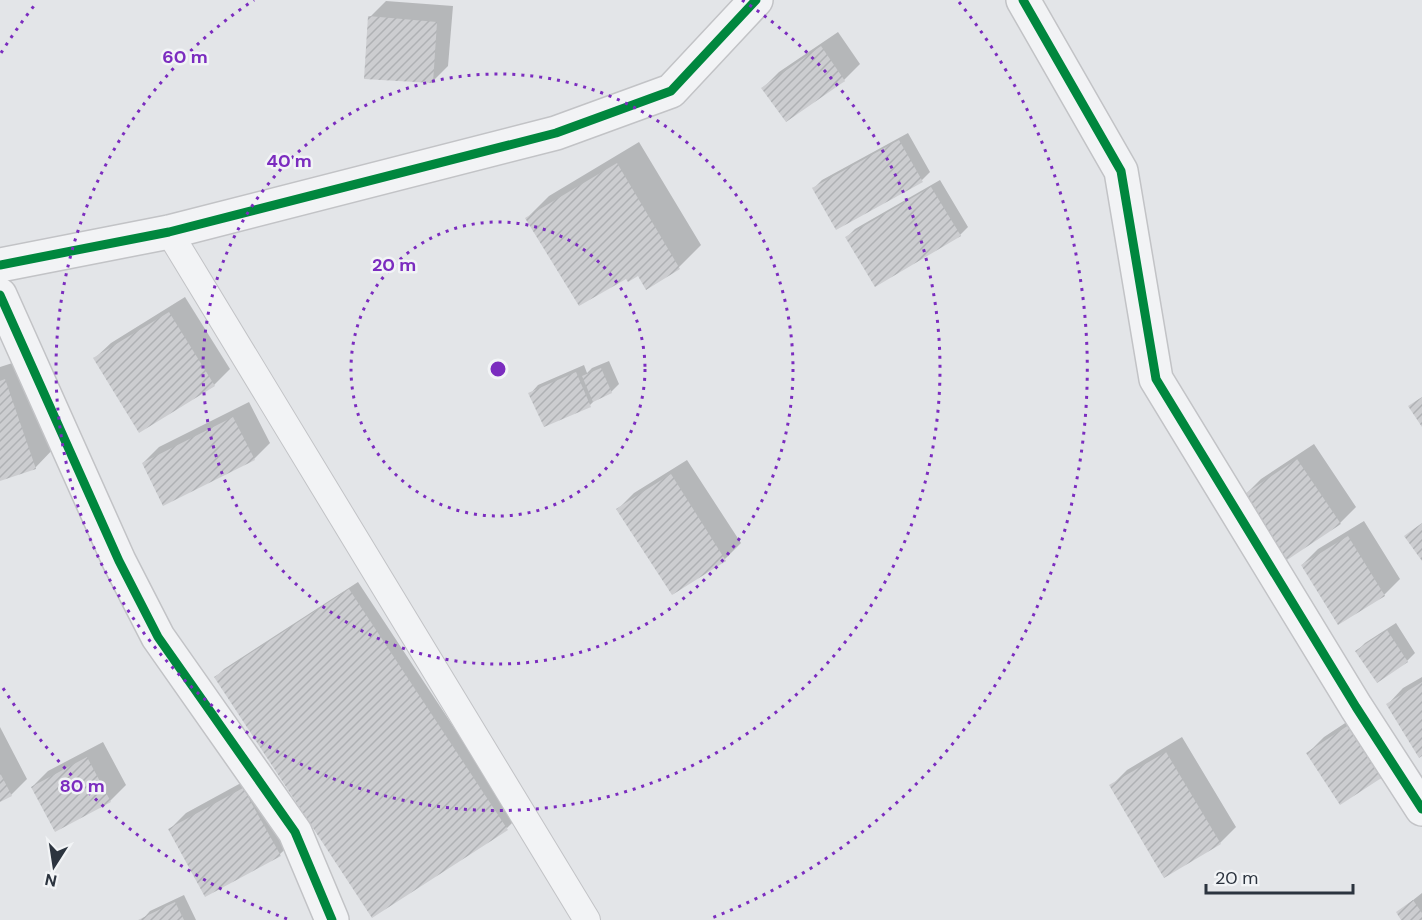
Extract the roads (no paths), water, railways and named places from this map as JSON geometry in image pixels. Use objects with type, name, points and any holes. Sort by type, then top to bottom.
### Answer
[{"type":"street","points":[[0,265],[169,232],[556,133],[670,91],[756,0]]},
{"type":"street","points":[[1023,0],[1121,171],[1156,379],[1356,707],[1422,808]]},
{"type":"street","points":[[0,295],[119,561],[158,637],[295,832],[332,920]]},
{"type":"lane","points":[[169,232],[587,920]]}]
